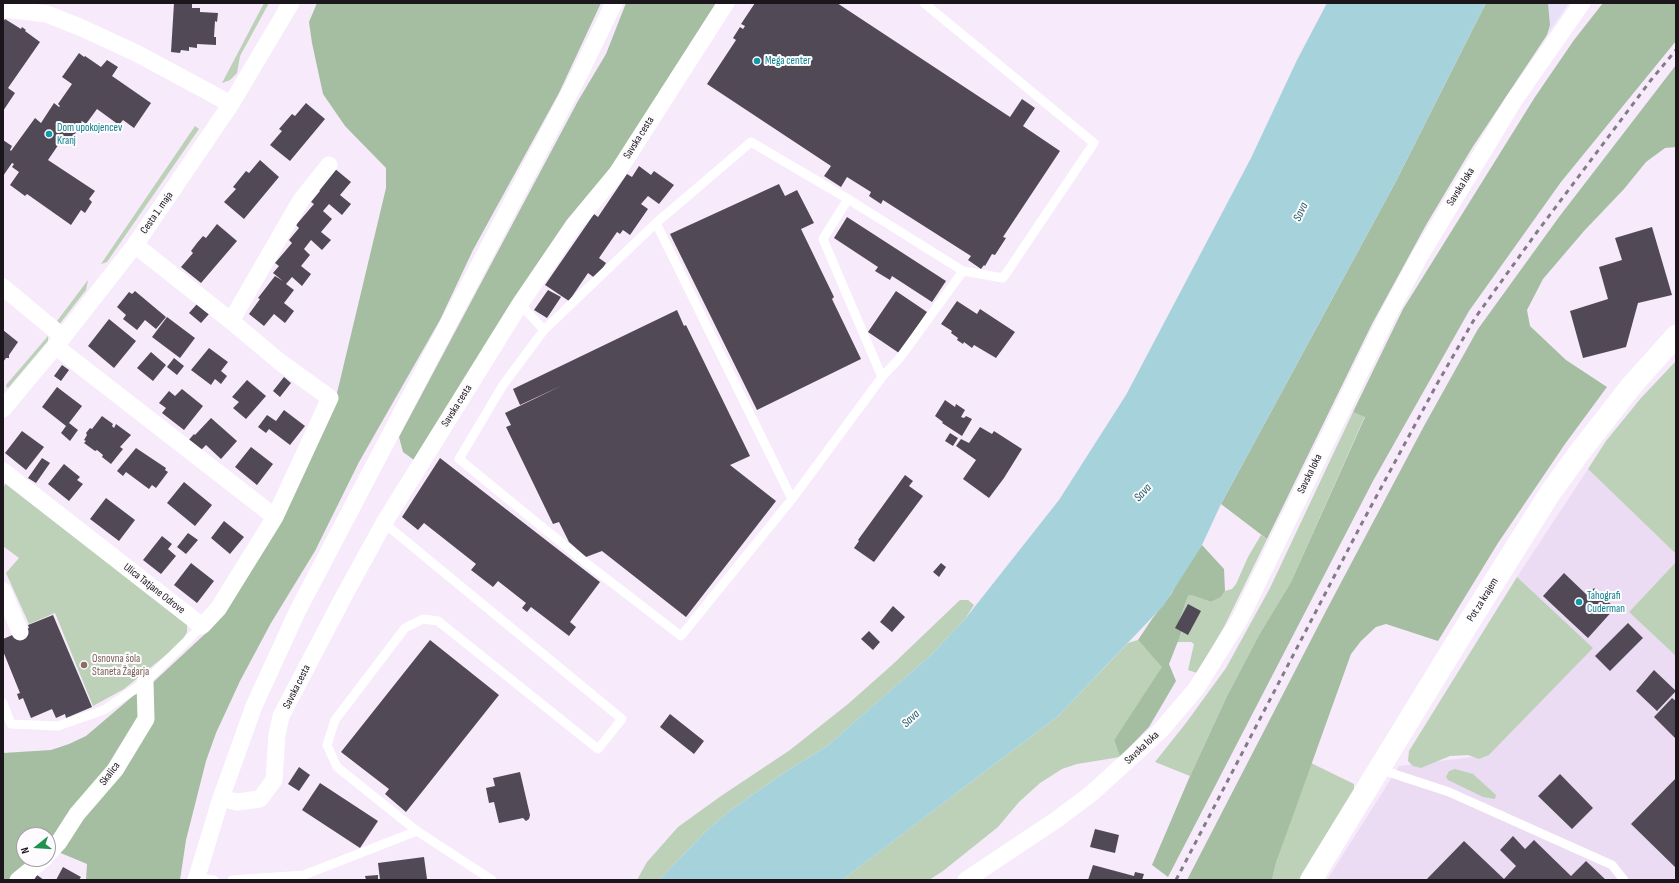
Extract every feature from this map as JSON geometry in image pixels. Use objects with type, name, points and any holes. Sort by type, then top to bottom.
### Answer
[{"type":"street","name":"Cesta 1. maja","points":[[3,408],[59,341],[135,245],[231,104],[291,3]]},
{"type":"street","points":[[197,879],[221,798],[254,706],[298,610],[579,75],[614,3]]},
{"type":"street","name":"Savska cesta","points":[[221,798],[237,802],[260,799],[274,780],[277,735],[281,716],[345,594],[384,524],[520,304],[573,226],[617,174],[726,3]]},
{"type":"street","name":"Savska loka","points":[[966,880],[1056,820],[1092,793],[1162,730],[1196,689],[1240,619],[1387,317],[1421,254],[1513,102],[1582,3]]},
{"type":"street","points":[[3,9],[47,14],[82,28],[138,54],[231,104]]},
{"type":"street","points":[[231,321],[301,200],[329,165]]},
{"type":"street","points":[[135,245],[280,362],[330,398],[275,517],[218,609],[202,626]]},
{"type":"street","points":[[3,287],[59,341],[275,517]]},
{"type":"street","name":"Pot za krajem","points":[[1311,880],[1550,493],[1632,385],[1676,336]]},
{"type":"street","name":"Ulica Tatjane Odrove","points":[[3,471],[202,626]]},
{"type":"street","points":[[3,591],[20,632]]},
{"type":"street","name":"Skalica","points":[[56,845],[77,814],[115,770],[146,719],[145,682]]},
{"type":"street","points":[[18,880],[34,867]]},
{"type":"lane","points":[[924,3],[1094,143],[1003,278],[963,271],[848,199],[751,142],[656,223],[544,330],[503,385],[459,459],[585,562],[681,636],[792,499],[882,376],[899,359],[963,271]]},
{"type":"lane","points":[[848,199],[824,239],[882,376]]},
{"type":"lane","points":[[656,223],[792,499]]},
{"type":"lane","points":[[520,304],[544,330]]},
{"type":"lane","points":[[384,524],[622,719],[598,749],[438,621],[423,619],[405,628],[335,720],[327,745],[337,767],[417,831],[492,880]]},
{"type":"lane","points":[[3,703],[11,724],[58,726],[104,710],[145,682],[202,626]]},
{"type":"lane","points":[[1379,769],[1449,792],[1612,865],[1624,880]]},
{"type":"lane","points":[[232,880],[304,875],[417,831]]},
{"type":"lane","points":[[197,879],[214,880]]},
{"type":"shaded area","points":[[1548,3],[1569,3],[1547,35],[1550,25]]},
{"type":"shaded area","points":[[1588,469],[1676,554],[1676,562],[1629,612],[1676,655],[1676,880],[1327,880],[1399,766],[1489,755],[1592,648],[1517,577]]},
{"type":"green space","points":[[264,3],[269,3],[240,56],[237,73],[230,80],[222,83]]},
{"type":"green space","points":[[317,3],[601,3],[559,93],[473,250],[440,320],[359,462],[315,551],[271,623],[240,681],[216,733],[206,761],[186,840],[180,880],[86,880],[87,864],[56,851],[56,827],[16,827],[16,867],[27,867],[10,880],[3,880],[3,753],[51,750],[86,736],[133,696],[148,687],[205,634],[265,548],[337,393],[386,188],[386,168],[345,126],[323,94],[309,22]]},
{"type":"green space","points":[[626,3],[718,3],[418,463],[403,452],[399,437],[578,101],[606,54]]},
{"type":"green space","points":[[1486,3],[1548,3],[1550,25],[1547,35],[1472,148],[1426,225],[1372,324],[1267,539],[1221,504],[1395,183]]},
{"type":"green space","points":[[1603,3],[1676,3],[1676,41],[1561,182],[1469,311],[1373,481],[1168,877],[1152,865],[1190,776],[1227,696],[1259,635],[1291,582],[1365,417],[1353,412],[1403,309],[1535,97],[1574,40]]},
{"type":"green space","points":[[1676,65],[1676,147],[1665,148],[1646,162],[1624,189],[1584,231],[1543,279],[1527,310],[1530,326],[1566,360],[1607,387],[1565,444],[1498,543],[1438,641],[1386,624],[1376,627],[1361,641],[1351,654],[1276,863],[1272,880],[1187,880],[1327,609],[1424,426],[1478,329],[1559,217]]},
{"type":"green space","points":[[195,126],[199,129],[107,262],[101,264]]},
{"type":"green space","points":[[88,280],[86,290],[58,326],[54,325]]},
{"type":"green space","points":[[48,336],[48,341],[7,388],[6,385]]},
{"type":"green space","points":[[1676,361],[1676,554],[1588,469],[1606,441],[1641,398]]},
{"type":"green space","points":[[1353,412],[1365,416],[1291,582],[1259,635],[1227,696],[1190,776],[1155,762],[1186,723],[1226,668],[1270,588]]},
{"type":"green space","points":[[6,481],[187,622],[187,632],[181,643],[124,689],[93,706],[55,613],[29,624],[6,573],[19,558],[3,546],[3,490]]},
{"type":"green space","points":[[1261,535],[1267,539],[1225,625],[1197,673],[1188,670],[1194,644],[1191,642],[1177,642],[1182,632],[1177,627],[1188,596],[1191,595],[1211,602],[1221,597],[1225,591],[1232,589]]},
{"type":"green space","points":[[1202,545],[1224,569],[1225,591],[1221,597],[1211,602],[1191,595],[1188,596],[1177,627],[1182,631],[1169,664],[1176,681],[1149,727],[1120,757],[1114,740],[1162,667],[1138,640],[1172,593],[1177,582]]},
{"type":"green space","points":[[1676,562],[1676,656],[1629,612]]},
{"type":"green space","points":[[1517,577],[1593,648],[1489,755],[1479,759],[1468,755],[1450,756],[1421,768],[1413,766],[1408,761],[1409,751]]},
{"type":"green space","points":[[960,600],[968,600],[974,605],[965,619],[932,654],[827,746],[785,772],[731,810],[708,829],[659,880],[637,880],[647,862],[678,827],[790,750],[848,704],[892,665]]},
{"type":"green space","points":[[1138,640],[1163,667],[1114,740],[1120,757],[1077,764],[1062,769],[1040,783],[1019,802],[998,827],[943,871],[929,880],[842,880],[1058,716],[1128,643]]},
{"type":"green space","points":[[1311,763],[1354,784],[1354,790],[1299,880],[1272,880],[1276,863]]},
{"type":"green space","points":[[1455,769],[1473,774],[1496,795],[1495,799],[1483,797],[1448,780],[1446,777],[1449,771]]},
{"type":"water","name":"Sava","points":[[1327,3],[1486,3],[1395,183],[1221,504],[1202,545],[1164,605],[1058,716],[842,880],[659,880],[708,829],[731,810],[785,772],[827,746],[932,654],[965,619],[1059,500],[1126,395],[1251,158],[1297,60]]},
{"type":"building","points":[[174,3],[192,4],[192,8],[200,8],[200,12],[218,13],[217,22],[215,21],[214,37],[216,37],[216,45],[197,44],[197,48],[189,47],[189,51],[181,50],[180,53],[171,52]]},
{"type":"building","points":[[755,3],[837,3],[1010,117],[1022,99],[1035,108],[1023,126],[1060,151],[1003,237],[1006,238],[995,255],[992,254],[985,266],[984,265],[981,269],[968,260],[971,256],[883,200],[881,204],[869,196],[871,192],[847,177],[841,187],[824,176],[831,166],[707,84],[736,40],[733,38],[740,27],[743,29],[745,26],[741,24]]},
{"type":"building","points":[[5,19],[21,29],[22,27],[40,42],[8,88],[15,93],[3,111],[3,22]]},
{"type":"building","name":"Dom upokojencev Kranj","points":[[79,53],[101,67],[107,60],[118,67],[112,76],[151,103],[134,128],[123,120],[119,125],[97,109],[86,124],[82,121],[81,122],[82,123],[67,146],[61,141],[48,160],[95,191],[89,199],[92,202],[85,213],[81,210],[71,225],[27,194],[25,196],[10,185],[19,172],[12,167],[14,164],[12,163],[3,176],[3,140],[12,146],[11,151],[35,118],[41,123],[54,103],[59,107],[60,106],[58,104],[72,84],[62,77]]},
{"type":"building","points":[[306,103],[325,119],[290,161],[270,145],[282,131],[279,129],[292,114],[295,116]]},
{"type":"building","points":[[260,160],[279,177],[244,219],[224,202],[236,189],[233,187],[246,171],[249,173]]},
{"type":"building","points":[[639,166],[651,175],[654,171],[674,185],[659,204],[648,196],[641,204],[648,209],[630,235],[623,230],[620,234],[617,232],[599,258],[606,263],[596,279],[588,273],[569,301],[545,285],[594,214],[598,217],[627,174],[632,177]]},
{"type":"building","points":[[334,168],[351,182],[340,195],[351,204],[342,215],[329,204],[323,211],[332,219],[321,232],[331,240],[322,250],[311,240],[304,249],[310,255],[301,266],[311,274],[302,286],[292,277],[286,284],[294,290],[284,303],[294,311],[285,323],[274,314],[264,326],[249,314],[260,299],[258,298],[275,276],[283,281],[273,273],[279,266],[275,263],[292,243],[289,240],[299,228],[296,225],[314,204],[311,202],[320,191],[317,189]]},
{"type":"building","points":[[779,184],[785,196],[797,190],[814,223],[801,229],[834,297],[832,299],[861,359],[757,410],[670,234]]},
{"type":"building","points":[[847,217],[946,281],[932,302],[892,276],[890,280],[875,271],[878,267],[834,238]]},
{"type":"building","points":[[217,224],[237,241],[201,283],[181,267],[193,253],[191,251],[197,243],[203,236],[206,238]]},
{"type":"building","points":[[1652,227],[1672,295],[1638,303],[1626,347],[1583,358],[1570,311],[1608,299],[1599,267],[1622,260],[1615,238]]},
{"type":"building","points":[[548,290],[561,297],[547,318],[534,310]]},
{"type":"building","points":[[135,291],[166,317],[156,329],[145,320],[137,330],[123,319],[126,315],[117,307],[129,292],[132,294]]},
{"type":"building","points":[[896,291],[927,312],[899,353],[868,332]]},
{"type":"building","points":[[957,301],[977,314],[980,309],[1015,332],[996,358],[974,345],[972,348],[964,342],[963,344],[951,333],[952,331],[941,324]]},
{"type":"building","points":[[197,304],[209,314],[201,323],[189,313]]},
{"type":"building","points":[[677,310],[684,326],[686,325],[750,456],[730,465],[776,501],[686,617],[602,551],[586,557],[569,542],[559,522],[553,524],[506,427],[511,425],[505,413],[563,385],[520,405],[513,389]]},
{"type":"building","points":[[167,317],[195,338],[180,358],[152,337]]},
{"type":"building","points":[[109,319],[136,341],[114,368],[88,346]]},
{"type":"building","points":[[3,330],[18,342],[9,355],[9,358],[6,358],[3,362]]},
{"type":"building","points":[[209,348],[228,362],[221,371],[227,376],[221,384],[215,379],[211,385],[191,370]]},
{"type":"building","points":[[151,352],[166,365],[153,381],[137,368]]},
{"type":"building","points":[[174,358],[184,366],[177,375],[167,367]]},
{"type":"building","points":[[62,365],[69,370],[61,381],[54,376]]},
{"type":"building","points":[[284,377],[291,383],[280,397],[273,391]]},
{"type":"building","points":[[247,380],[266,396],[246,419],[233,408],[239,402],[232,397]]},
{"type":"building","points":[[57,387],[82,406],[69,423],[78,430],[70,441],[61,433],[66,426],[42,407]]},
{"type":"building","points":[[182,389],[203,406],[184,430],[162,413],[166,408],[159,403],[169,391],[175,396]]},
{"type":"building","points":[[945,400],[955,407],[956,404],[965,410],[961,417],[964,418],[966,416],[972,419],[962,436],[942,423],[943,422],[935,416]]},
{"type":"building","points":[[284,410],[305,426],[290,445],[269,429],[266,433],[258,427],[267,415],[276,421]]},
{"type":"building","points":[[102,416],[113,424],[112,426],[114,428],[116,424],[131,435],[120,447],[123,449],[111,464],[102,457],[103,455],[97,450],[95,451],[84,443],[86,441],[84,440],[87,435],[86,433],[90,428],[92,429]]},
{"type":"building","points":[[211,418],[237,441],[221,459],[206,445],[199,452],[187,442]]},
{"type":"building","points":[[980,427],[992,434],[994,431],[1022,449],[1004,478],[989,498],[963,479],[976,460],[956,446],[961,439],[969,443]]},
{"type":"building","points":[[22,431],[44,447],[26,470],[5,453]]},
{"type":"building","points":[[950,433],[958,438],[953,446],[945,441]]},
{"type":"building","points":[[251,447],[273,464],[257,485],[235,467]]},
{"type":"building","points":[[136,448],[166,468],[165,470],[168,472],[156,488],[152,485],[149,489],[126,472],[123,476],[117,471]]},
{"type":"building","points":[[42,458],[50,463],[36,483],[28,478]]},
{"type":"building","points":[[440,458],[600,582],[570,622],[576,627],[569,636],[531,607],[527,612],[522,608],[526,603],[498,581],[493,587],[471,570],[476,564],[424,523],[418,530],[402,517]]},
{"type":"building","points":[[64,464],[80,477],[77,480],[83,484],[69,501],[48,484]]},
{"type":"building","points":[[905,475],[913,481],[909,486],[923,496],[874,562],[854,548],[859,541],[858,540]]},
{"type":"building","points":[[184,482],[212,505],[195,526],[167,503]]},
{"type":"building","points":[[106,498],[135,520],[119,541],[90,519]]},
{"type":"building","points":[[224,521],[244,537],[230,554],[211,538]]},
{"type":"building","points":[[188,533],[198,540],[186,554],[177,547]]},
{"type":"building","points":[[162,536],[172,544],[168,549],[176,556],[161,574],[143,560]]},
{"type":"building","points":[[191,563],[214,581],[197,603],[174,585]]},
{"type":"building","points":[[941,563],[946,567],[939,577],[933,572]]},
{"type":"building","name":"Tahografi Cuderman","points":[[1564,573],[1587,595],[1594,588],[1615,608],[1588,638],[1543,596]]},
{"type":"building","points":[[1188,604],[1201,611],[1188,635],[1175,628]]},
{"type":"building","points":[[893,606],[905,617],[892,632],[880,622]]},
{"type":"building","points":[[53,615],[92,707],[66,718],[65,714],[56,718],[52,709],[31,718],[23,698],[19,700],[17,694],[20,693],[3,651],[3,639],[29,628],[28,625]]},
{"type":"building","points":[[1628,623],[1643,638],[1610,671],[1595,656]]},
{"type":"building","points":[[869,631],[880,642],[873,650],[861,639]]},
{"type":"building","points":[[430,640],[499,695],[406,812],[385,794],[389,789],[341,752]]},
{"type":"building","points":[[1654,670],[1676,691],[1657,711],[1636,691]]},
{"type":"building","points":[[1672,698],[1676,701],[1676,739],[1654,717]]},
{"type":"building","points":[[670,714],[704,741],[694,754],[660,727]]},
{"type":"building","points":[[299,767],[310,775],[299,791],[288,784]]},
{"type":"building","points":[[520,772],[530,815],[529,819],[526,821],[523,818],[499,823],[494,802],[489,803],[486,788],[495,786],[493,778]]},
{"type":"building","points":[[1560,774],[1593,808],[1572,829],[1538,796]]},
{"type":"building","points":[[1676,778],[1676,868],[1631,824]]},
{"type":"building","points":[[320,783],[378,821],[360,848],[302,810]]},
{"type":"building","points":[[1095,829],[1119,835],[1115,853],[1090,847]]},
{"type":"building","points":[[1513,836],[1525,849],[1534,840],[1571,876],[1586,861],[1606,880],[1426,880],[1464,841],[1504,879],[1516,866],[1500,850]]},
{"type":"building","points":[[424,857],[427,879],[380,880],[378,863]]},
{"type":"building","points":[[1093,865],[1134,876],[1135,872],[1144,874],[1142,880],[1088,880]]},
{"type":"building","points":[[63,867],[81,877],[79,880],[56,880]]},
{"type":"building","points":[[37,875],[44,880],[34,880]]},
{"type":"building","points":[[378,875],[378,880],[366,880],[365,876]]},
{"type":"railway","points":[[1176,880],[1362,523],[1437,384],[1475,318],[1537,232],[1651,80],[1676,50]]},
{"type":"place","name":"Mega center","points":[[757,61]]},
{"type":"place","name":"Dom upokojencev Kranj","points":[[49,134]]},
{"type":"place","name":"Tahografi Cuderman","points":[[1579,602]]},
{"type":"place","name":"Osnovna šola Staneta Žagarja","points":[[84,665]]}]
